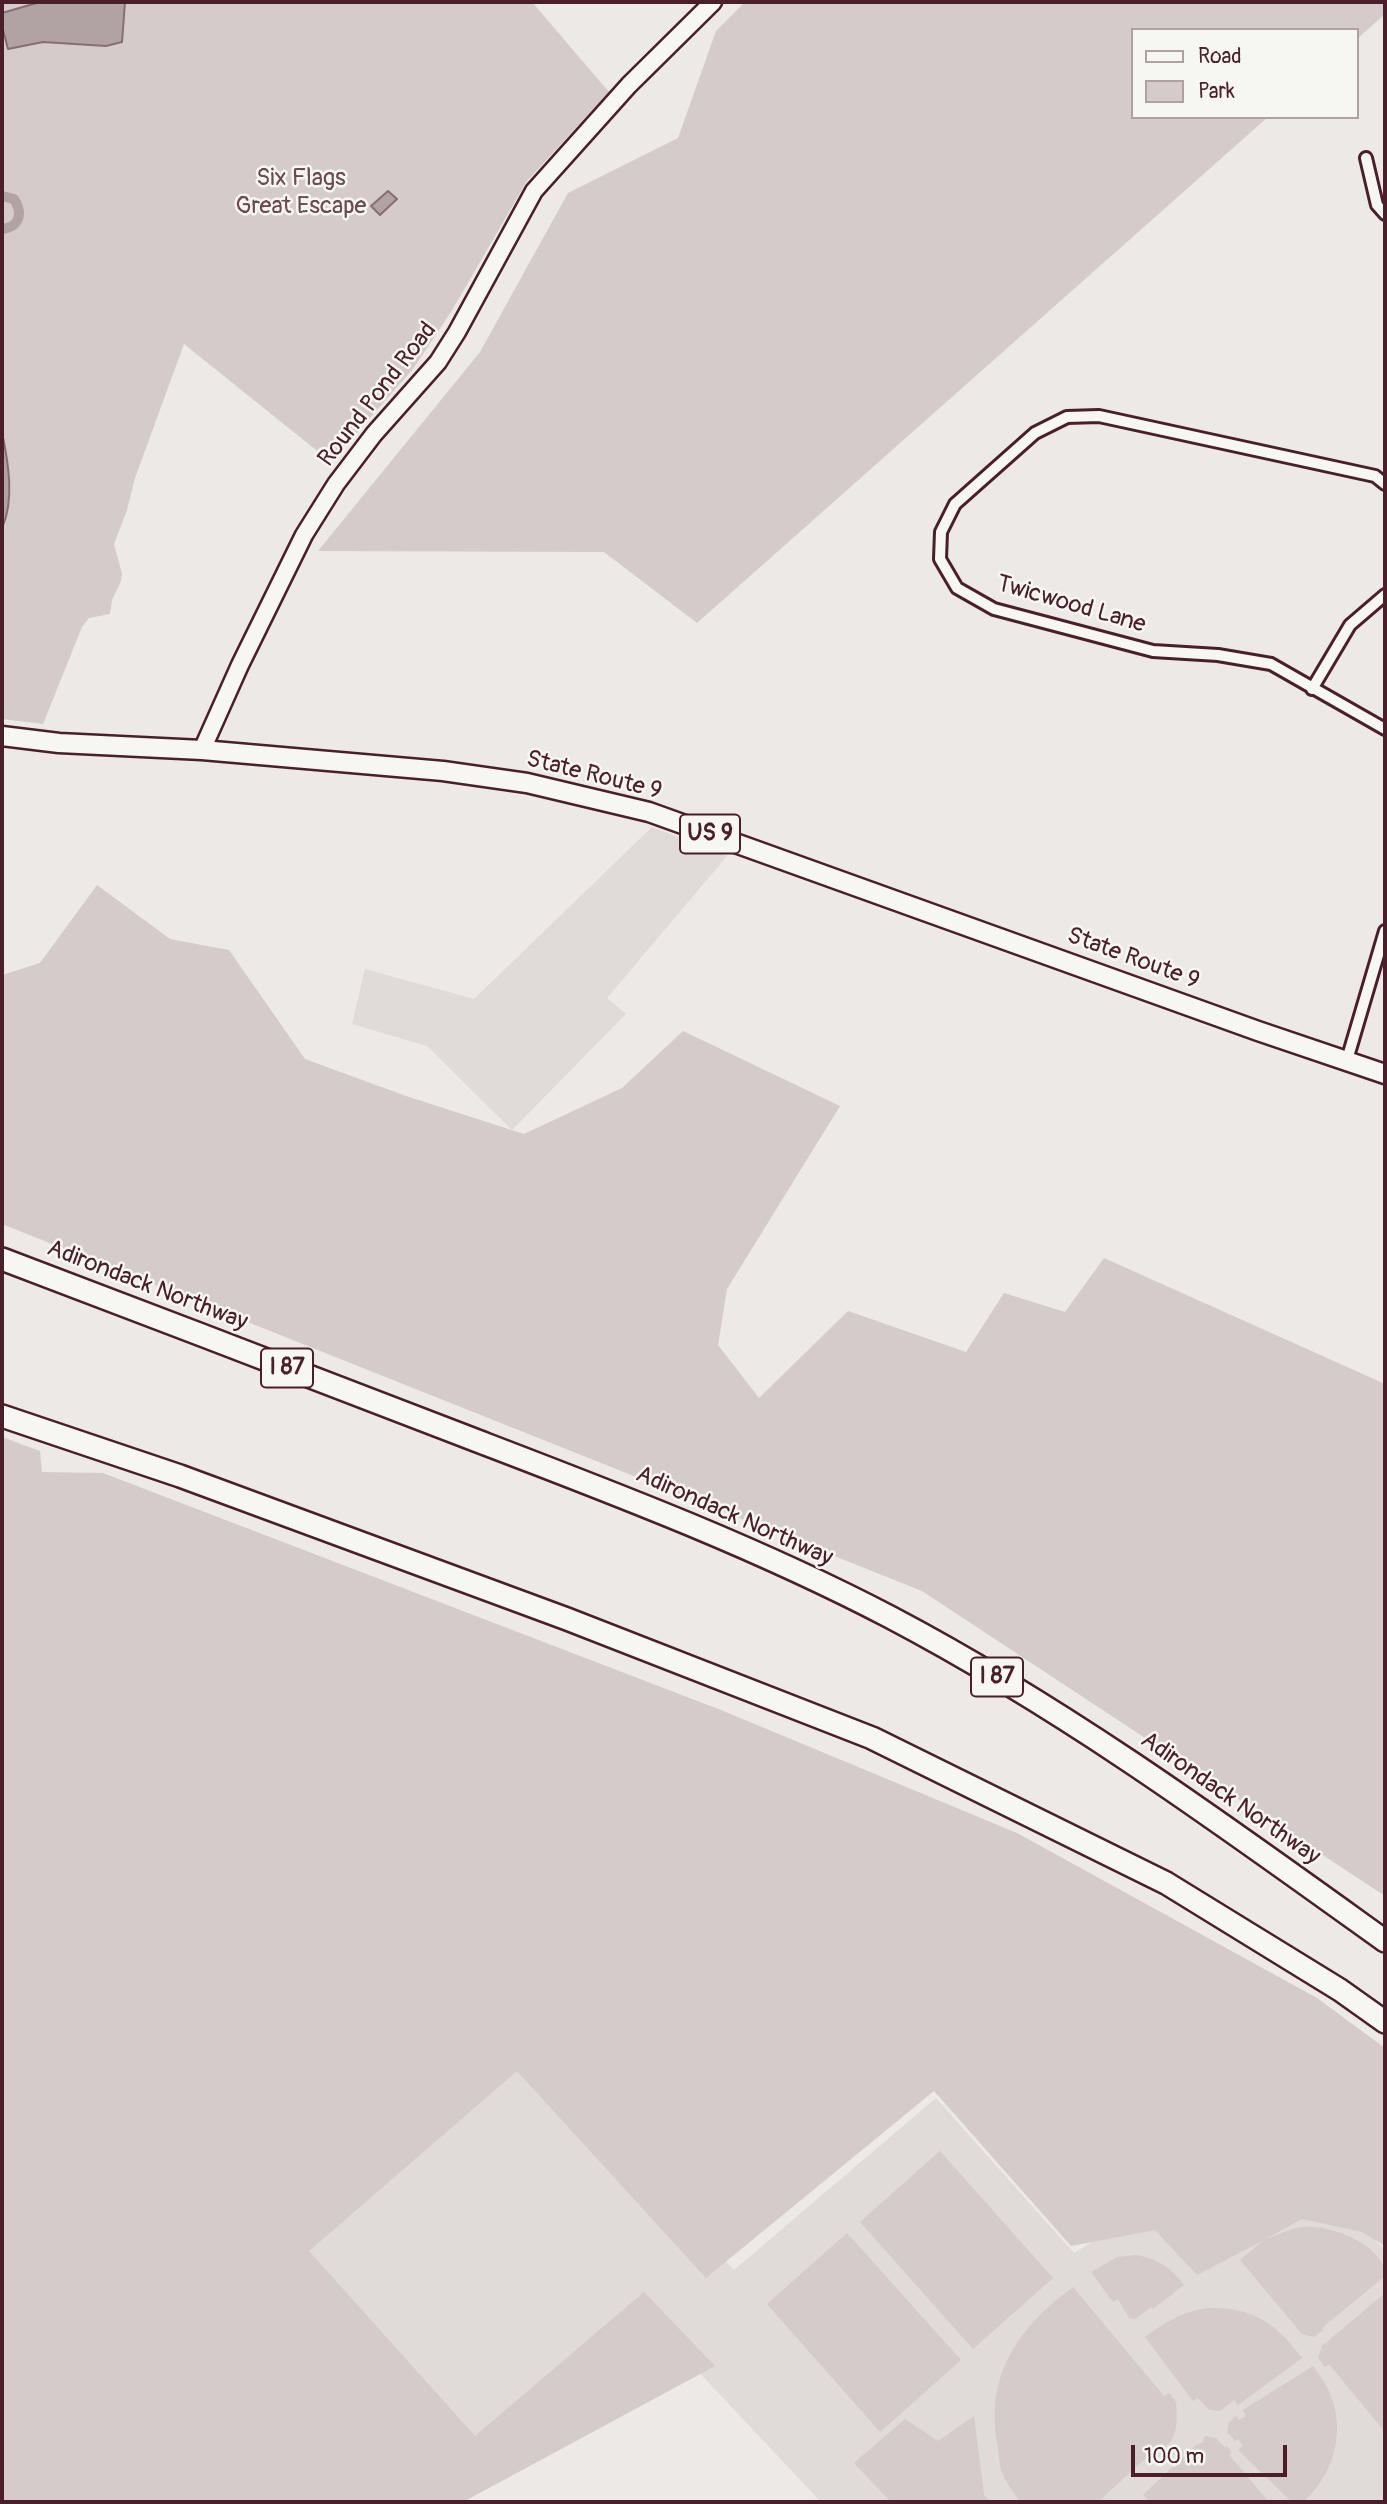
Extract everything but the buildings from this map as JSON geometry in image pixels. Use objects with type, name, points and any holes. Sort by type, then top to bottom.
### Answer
[{"type":"highway","name":"Adirondack Northway","points":[[2,1259],[654,1508],[771,1559],[889,1617],[1045,1706],[1178,1793],[1385,1941]]},
{"type":"highway","points":[[2,1416],[180,1476],[567,1619],[872,1738],[1166,1883],[1340,1990],[1385,2022]]},
{"type":"main road","name":"State Route 9","points":[[2,736],[58,743],[202,750],[443,771],[527,783],[649,812],[1385,1074]]},
{"type":"street","name":"Round Pond Road","points":[[202,750],[240,665],[304,535],[336,484],[374,434],[438,362],[534,191],[629,85],[713,2]]},
{"type":"street","points":[[1366,158],[1377,205],[1385,214]]},
{"type":"street","name":"Twicwood Lane","points":[[1385,484],[1375,476],[1099,416],[1067,417],[1035,433],[955,504],[940,532],[940,559],[957,588],[994,609],[1153,650],[1218,655],[1271,664],[1385,729]]},
{"type":"street","points":[[1312,689],[1350,625],[1385,595]]},
{"type":"street","points":[[1346,1060],[1385,931]]},
{"type":"shaded area","points":[[40,2],[125,2],[122,42],[106,46],[43,42],[8,49],[2,26],[2,13]]},
{"type":"shaded area","points":[[388,191],[397,199],[380,215],[371,206]]},
{"type":"shaded area","points":[[2,432],[9,493],[2,528]]},
{"type":"shaded area","points":[[652,827],[727,856],[607,998],[626,1014],[512,1130],[427,1046],[352,1024],[365,969],[474,999]]},
{"type":"shaded area","points":[[523,2043],[734,2270],[936,2098],[1074,2253],[1151,2206],[1330,2196],[1385,2250],[1385,2502],[821,2502],[648,2318],[476,2469],[271,2257]]},
{"type":"green space","name":"Six Flags Great Escape","points":[[2,2],[532,2],[609,92],[527,181],[451,312],[413,369],[331,462],[184,344],[114,544],[122,574],[112,600],[110,614],[89,618],[82,627],[43,724],[2,719]]},
{"type":"green space","points":[[745,2],[1385,2],[1385,14],[1359,37],[1359,28],[1132,28],[1132,119],[1266,119],[697,623],[604,552],[318,551],[480,352],[568,193],[678,138],[716,31]]},
{"type":"green space","points":[[97,885],[170,939],[229,950],[305,1059],[406,1096],[524,1134],[622,1088],[683,1031],[840,1106],[727,1289],[718,1345],[759,1398],[848,1311],[966,1352],[1004,1293],[1065,1312],[1104,1258],[1385,1384],[1385,1896],[922,1591],[2,1224],[2,975],[40,963]]},
{"type":"green space","points":[[2,1437],[40,1451],[42,1472],[103,1473],[721,1710],[1017,1833],[1317,1998],[1385,2048],[1385,2246],[1362,2232],[1302,2219],[1266,2239],[1301,2227],[1335,2231],[1369,2248],[1383,2266],[1385,2276],[1314,2337],[1302,2334],[1240,2260],[1264,2240],[1197,2275],[1155,2230],[1071,2246],[934,2091],[706,2278],[517,2071],[309,2251],[475,2436],[644,2292],[715,2366],[463,2502],[2,2502]]},
{"type":"green space","points":[[940,2151],[1053,2278],[973,2349],[860,2222]]},
{"type":"green space","points":[[847,2233],[961,2360],[880,2432],[767,2304]]},
{"type":"green space","points":[[1136,2255],[1163,2265],[1184,2285],[1135,2319],[1129,2318],[1118,2299],[1113,2302],[1091,2272],[1117,2257]]},
{"type":"green space","points":[[1073,2287],[1164,2396],[1169,2393],[1176,2402],[1175,2432],[1170,2443],[1165,2447],[1161,2444],[1098,2502],[1020,2502],[1001,2468],[995,2418],[996,2395],[1002,2374],[1022,2335]]},
{"type":"green space","points":[[1385,2293],[1385,2432],[1329,2364],[1325,2367],[1318,2358],[1322,2346]]},
{"type":"green space","points":[[1208,2308],[1224,2308],[1251,2314],[1283,2335],[1302,2358],[1238,2405],[1234,2400],[1220,2411],[1209,2410],[1198,2398],[1193,2401],[1145,2337],[1175,2318]]},
{"type":"green space","points":[[1313,2366],[1334,2404],[1337,2419],[1335,2450],[1314,2491],[1303,2502],[1292,2502],[1238,2450],[1243,2446],[1227,2432],[1229,2422],[1236,2416],[1239,2420],[1246,2416],[1243,2410]]},
{"type":"green space","points":[[974,2416],[984,2495],[991,2502],[891,2502],[854,2463],[905,2419],[938,2441]]},
{"type":"green space","points":[[1206,2436],[1216,2438],[1224,2447],[1227,2446],[1231,2451],[1230,2456],[1269,2502],[1150,2502],[1143,2495],[1196,2445],[1204,2442]]},
{"type":"waterway","points":[[2,196],[14,199],[19,214],[13,225],[2,229]]}]
